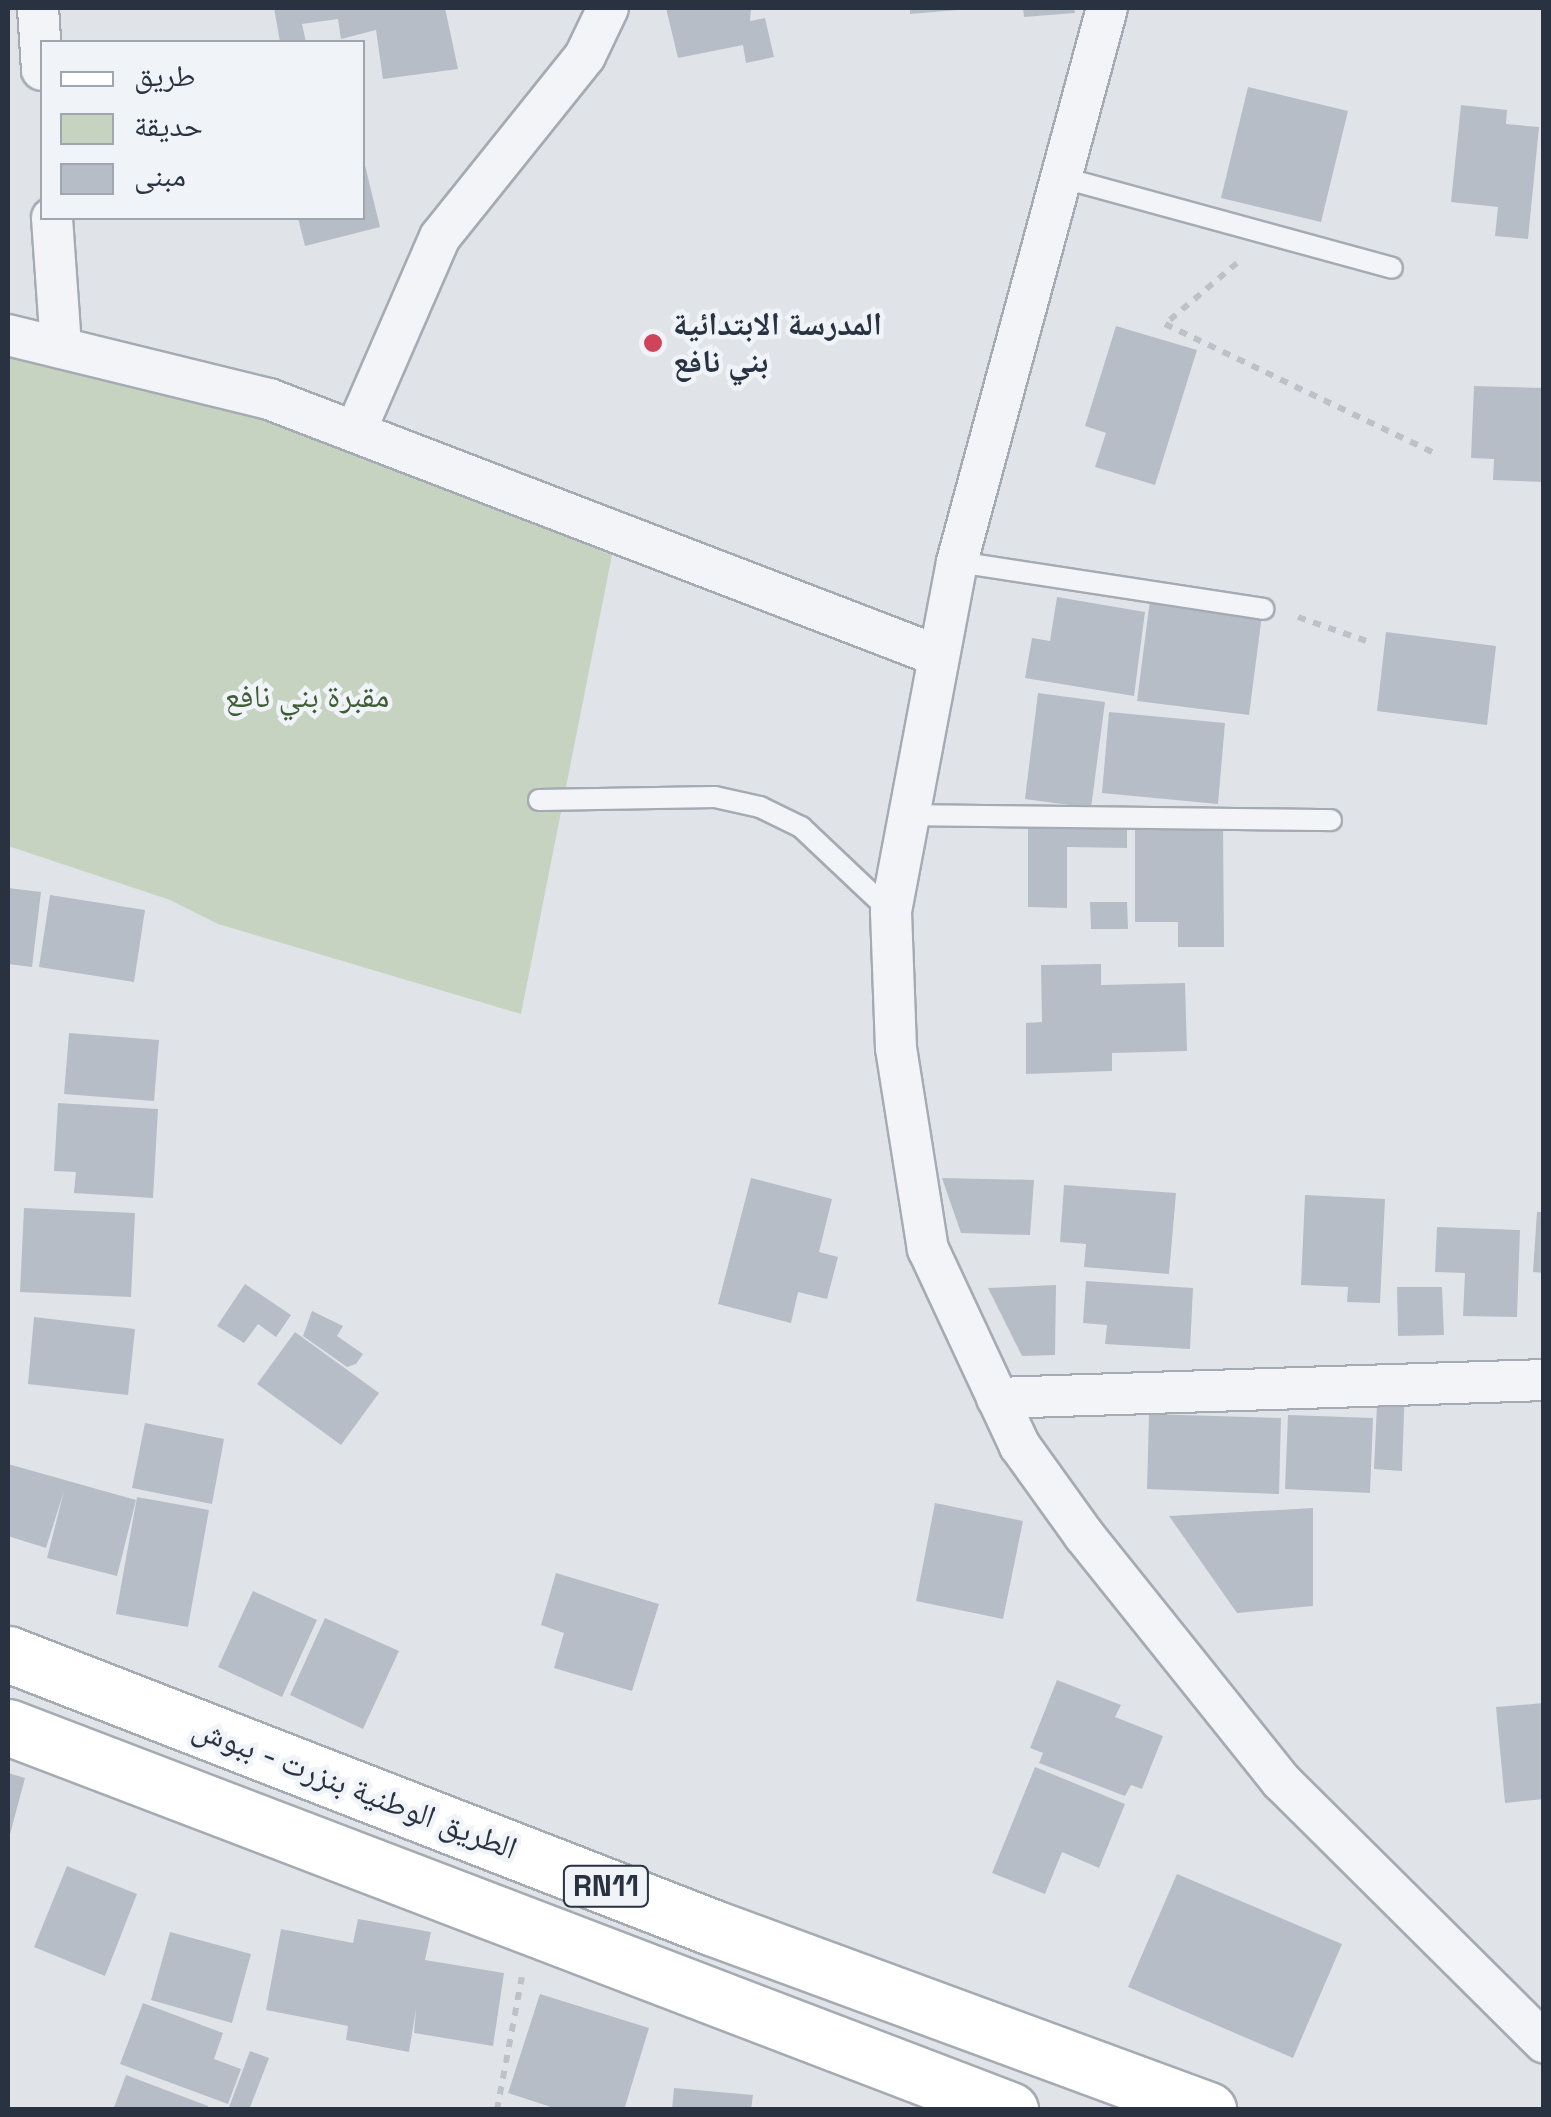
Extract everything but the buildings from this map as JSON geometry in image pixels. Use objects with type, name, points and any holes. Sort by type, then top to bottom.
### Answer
[{"type":"main road","name":"الطريق الوطنية بنزرت - ببوش","points":[[8,1654],[692,1920],[1208,2110]]},
{"type":"main road","name":"الطريق الوطنية بنزرت - ببوش","points":[[8,1727],[1010,2110]]},
{"type":"street","points":[[38,8],[40,40]]},
{"type":"street","points":[[356,430],[440,237],[578,66],[608,8]]},
{"type":"street","points":[[1107,8],[957,562],[936,654],[891,912],[896,1048],[928,1249],[1020,1446],[1084,1535],[1281,1781],[1544,2042]]},
{"type":"street","points":[[52,220],[60,348]]},
{"type":"street","points":[[8,334],[220,385],[356,430],[936,654]]},
{"type":"street","points":[[996,1398],[1544,1380]]},
{"type":"lane","points":[[1060,176],[1392,268]]},
{"type":"lane","points":[[957,562],[1262,610]]},
{"type":"lane","points":[[540,800],[715,797],[760,807],[801,827],[891,912]]},
{"type":"lane","points":[[910,815],[1331,820]]},
{"type":"path","points":[[1274,236],[1168,315],[1166,324],[1434,453]]},
{"type":"path","points":[[1262,610],[1370,642]]},
{"type":"path","points":[[497,2110],[532,1927]]},
{"type":"green space","name":"مقبرة بني نافع","points":[[8,341],[148,371],[612,555],[521,1014],[218,924],[170,900],[8,846]]},
{"type":"place","name":"المدرسة الابتدائية بني نافع","points":[[653,343]]}]
